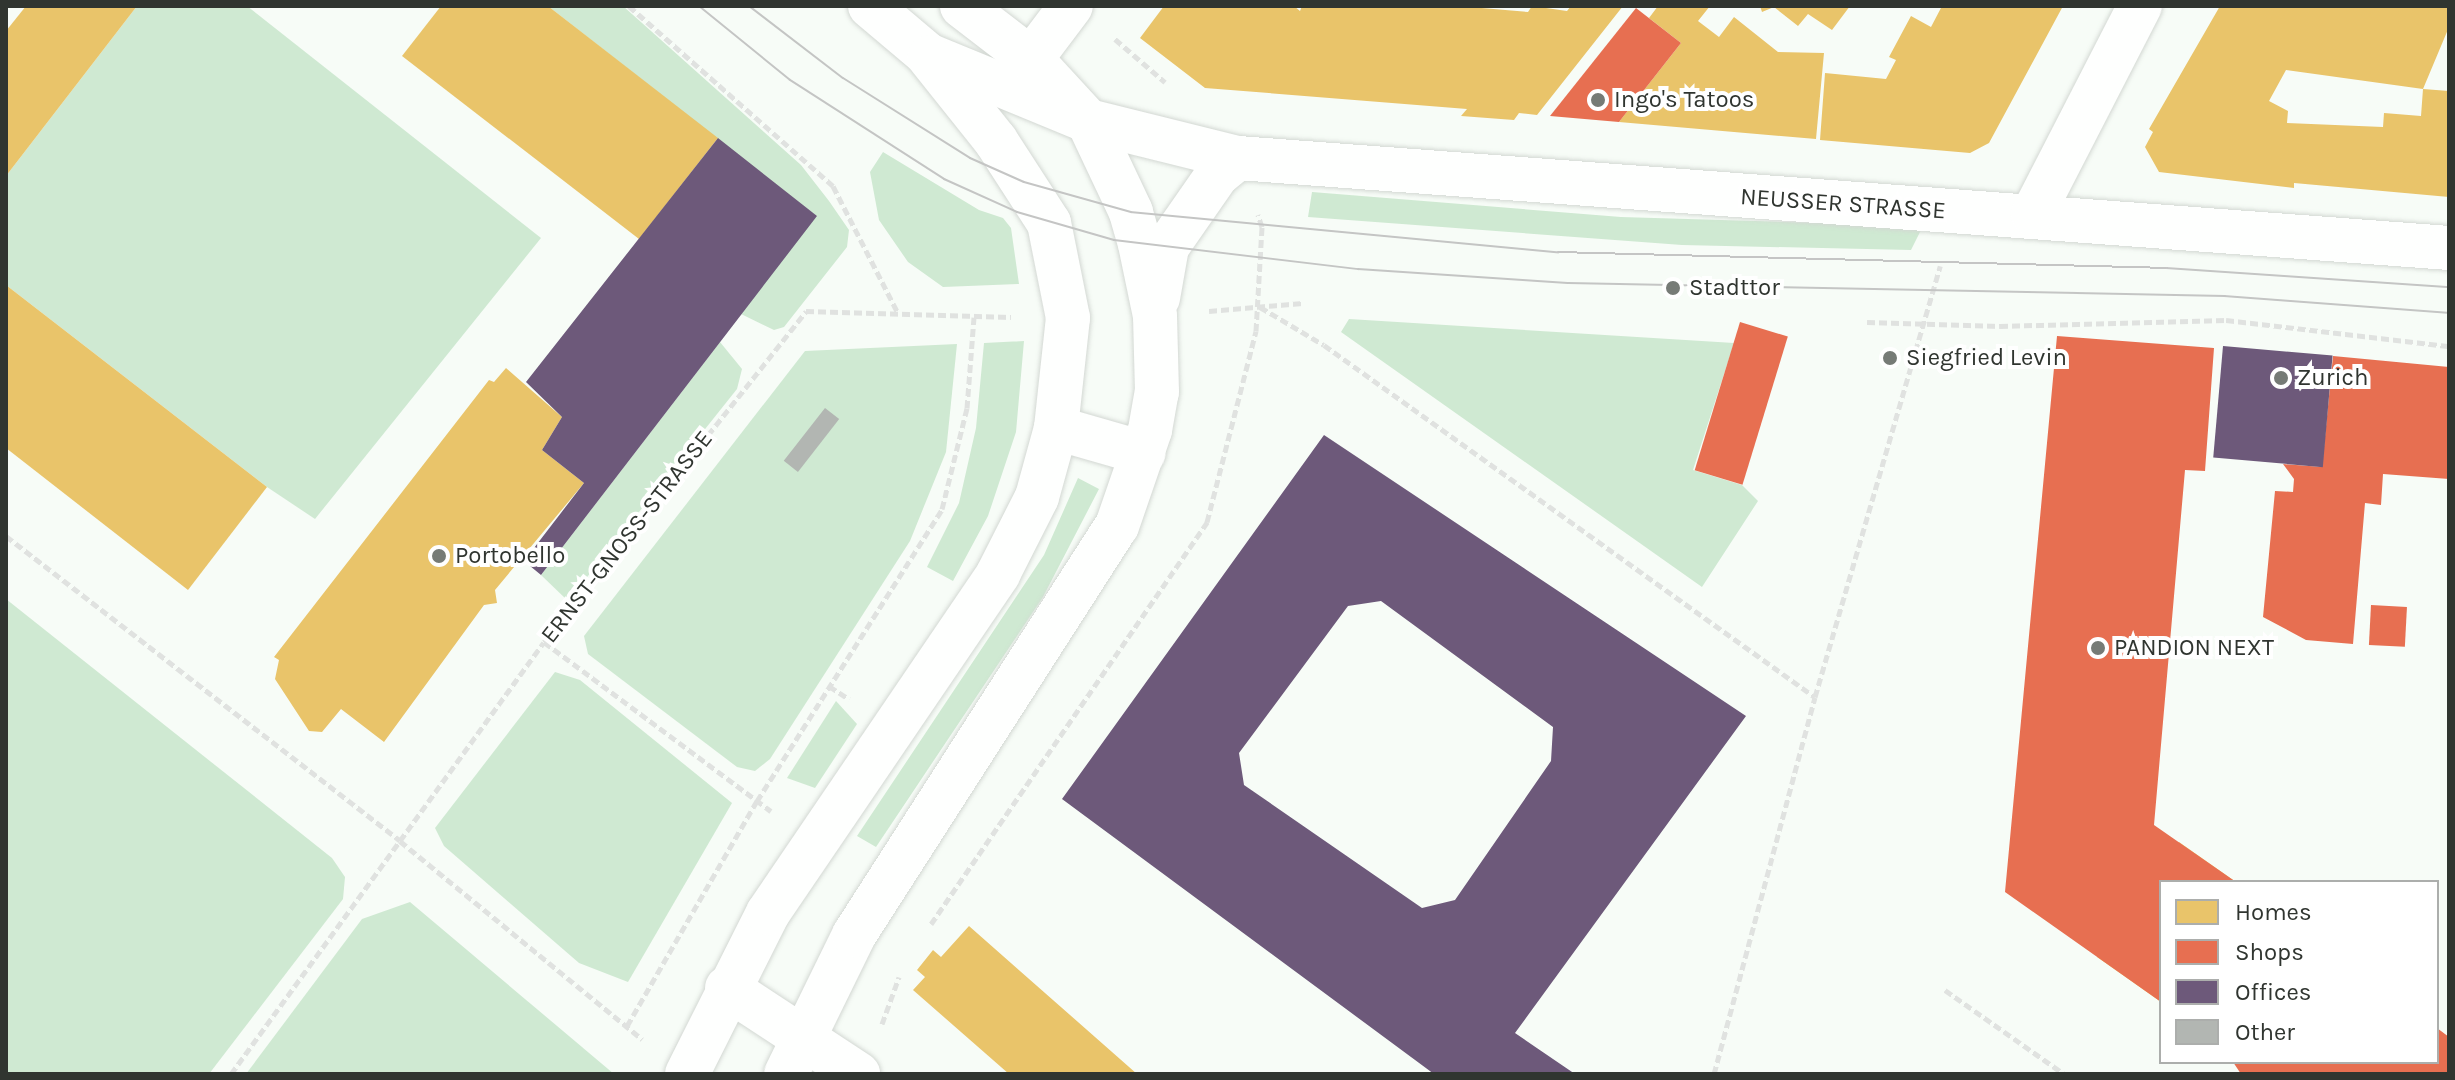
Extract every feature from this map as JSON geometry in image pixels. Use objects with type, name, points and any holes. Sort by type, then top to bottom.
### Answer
[{"type":"street","name":"NEUSSER STRASSE","points":[[870,6],[928,55],[1088,121],[1238,158],[1964,212],[2033,214],[2449,248]]},
{"type":"street","points":[[962,6],[1031,59],[1088,121],[1131,212],[1155,316]]},
{"type":"street","points":[[1031,59],[1071,6]]},
{"type":"street","points":[[2033,214],[2140,6]]},
{"type":"street","points":[[928,55],[1031,59]]},
{"type":"street","points":[[687,1074],[727,988],[768,913],[998,574],[1037,497],[1056,428],[1068,318],[1049,223],[996,141],[928,55]]},
{"type":"street","points":[[795,1056],[854,935],[1117,526],[1143,453],[1157,392],[1155,316],[1167,247],[1217,175],[1238,158]]},
{"type":"street","points":[[1056,428],[1143,453]]},
{"type":"street","points":[[727,988],[795,1056],[858,1074]]},
{"type":"path","name":"ERNST-GNOSS-STRASSE","points":[[231,1074],[544,642],[806,311],[898,313],[833,186],[629,6]]},
{"type":"path","points":[[1714,1074],[1815,697],[1923,324],[1964,212]]},
{"type":"path","points":[[1303,303],[1259,306],[1324,345],[1815,697]]},
{"type":"path","points":[[627,1026],[757,801],[942,509],[967,408],[974,317]]},
{"type":"path","points":[[1867,322],[2226,320],[2449,346]]},
{"type":"path","points":[[6,536],[400,841],[649,1045]]},
{"type":"path","points":[[544,642],[816,845]]},
{"type":"path","points":[[1945,990],[2064,1074]]},
{"type":"green space","points":[[137,6],[247,6],[541,238],[315,519],[267,487],[6,285],[6,176]]},
{"type":"green space","points":[[548,6],[623,6],[801,165],[829,201],[849,230],[847,247],[784,327],[774,330],[741,314],[816,216]]},
{"type":"green space","points":[[883,152],[979,210],[1003,218],[1011,228],[1019,284],[943,287],[908,262],[879,220],[870,172]]},
{"type":"green space","points":[[1312,192],[1621,217],[1923,226],[1911,250],[1682,245],[1308,217]]},
{"type":"green space","points":[[1349,319],[1734,343],[1693,470],[1742,485],[1758,501],[1702,587],[1341,332]]},
{"type":"green space","points":[[1024,341],[1016,432],[988,516],[953,581],[927,567],[959,503],[976,428],[984,343]]},
{"type":"green space","points":[[720,342],[742,369],[737,389],[568,601],[541,575]]},
{"type":"green space","points":[[957,344],[946,452],[910,541],[770,759],[755,771],[737,767],[588,654],[584,636],[805,351]]},
{"type":"green space","points":[[1078,478],[1099,489],[1043,597],[876,847],[857,836],[1044,555]]},
{"type":"green space","points":[[6,599],[332,858],[345,877],[343,899],[209,1074],[6,1074]]},
{"type":"green space","points":[[555,672],[580,680],[732,803],[628,982],[579,963],[444,846],[435,828]]},
{"type":"green space","points":[[836,701],[857,724],[815,788],[787,778]]},
{"type":"green space","points":[[410,902],[614,1074],[246,1074],[362,919]]},
{"type":"building: Homes","points":[[26,6],[137,6],[6,176],[6,31]]},
{"type":"building: Homes","points":[[441,6],[548,6],[718,138],[639,239],[402,56]]},
{"type":"building: Homes","points":[[1164,6],[1294,6],[1300,11],[1302,6],[1458,6],[1528,12],[1532,6],[1567,11],[1571,6],[1623,6],[1537,115],[1519,113],[1514,120],[1461,116],[1467,109],[1205,88],[1140,38]]},
{"type":"building: Homes","points":[[1658,6],[1710,6],[1698,21],[1719,37],[1734,17],[1778,52],[1824,53],[1816,139],[1619,122],[1681,43],[1649,18]]},
{"type":"building: Homes","points":[[1760,6],[1850,6],[1832,30],[1808,14],[1798,26],[1774,7],[1762,12]]},
{"type":"building: Homes","points":[[1942,6],[2063,6],[1989,143],[1970,153],[1820,140],[1825,73],[1886,79],[1896,60],[1889,57],[1911,16],[1931,27]]},
{"type":"building: Homes","points":[[2220,6],[2449,6],[2449,27],[2423,89],[2449,91],[2449,197],[2294,183],[2294,188],[2159,172],[2145,147],[2153,132],[2149,129]],"holes":[[[2286,70],[2423,89],[2421,116],[2384,113],[2383,127],[2287,123],[2288,111],[2269,101]]]},
{"type":"building: Homes","points":[[6,285],[267,487],[188,590],[6,448]]},
{"type":"building: Homes","name":"Portobello","points":[[506,368],[562,417],[542,450],[584,483],[495,590],[497,603],[484,605],[384,742],[341,709],[322,732],[309,731],[275,679],[279,660],[274,657],[489,380],[494,382]]},
{"type":"building: Homes","points":[[2179,842],[2233,880],[2159,880],[2159,1001],[2097,957]]},
{"type":"building: Homes","points":[[969,926],[1137,1074],[1009,1074],[913,990],[925,977],[917,970],[933,950],[941,957]]},
{"type":"building: Shops","points":[[1636,8],[1681,43],[1619,122],[1550,116]]},
{"type":"building: Shops","points":[[1740,322],[1788,337],[1742,485],[1695,470]]},
{"type":"building: Shops","name":"PANDION NEXT","points":[[2057,336],[2214,348],[2205,471],[2185,470],[2154,825],[2233,880],[2159,880],[2159,1001],[2005,892]]},
{"type":"building: Shops","points":[[2333,356],[2449,367],[2449,479],[2383,474],[2381,505],[2365,503],[2353,644],[2306,640],[2263,617],[2275,491],[2293,492],[2294,479],[2283,464],[2322,467]]},
{"type":"building: Shops","points":[[2371,605],[2407,607],[2405,647],[2369,645]]},
{"type":"building: Shops","points":[[2439,1030],[2449,1037],[2449,1074],[2241,1074],[2234,1064],[2439,1064]]},
{"type":"building: Offices","points":[[718,138],[817,216],[541,575],[524,561],[584,483],[542,450],[562,417],[526,382]]},
{"type":"building: Offices","points":[[2223,346],[2333,356],[2323,467],[2213,458]]},
{"type":"building: Offices","points":[[1324,435],[1746,716],[1515,1033],[1575,1074],[1434,1074],[1062,799]],"holes":[[[1381,601],[1553,727],[1551,761],[1455,900],[1422,908],[1244,785],[1239,753],[1348,606]]]},
{"type":"building: Other","points":[[825,408],[839,419],[798,472],[784,461]]},
{"type":"tram line","points":[[699,6],[790,80],[944,179],[1017,212],[1114,240],[1358,269],[1568,283],[2225,296],[2449,313]]},
{"type":"tram line","points":[[749,6],[843,78],[970,158],[1024,182],[1131,212],[1558,252],[2167,268],[2449,287]]},
{"type":"place","name":"Ingo's Tatoos","points":[[1598,100]]},
{"type":"place","name":"Stadttor","points":[[1673,288]]},
{"type":"place","name":"Siegfried Levin","points":[[1890,358]]},
{"type":"place","name":"Zurich","points":[[2281,378]]},
{"type":"place","name":"Portobello","points":[[439,556]]},
{"type":"place","name":"PANDION NEXT","points":[[2098,648]]}]
